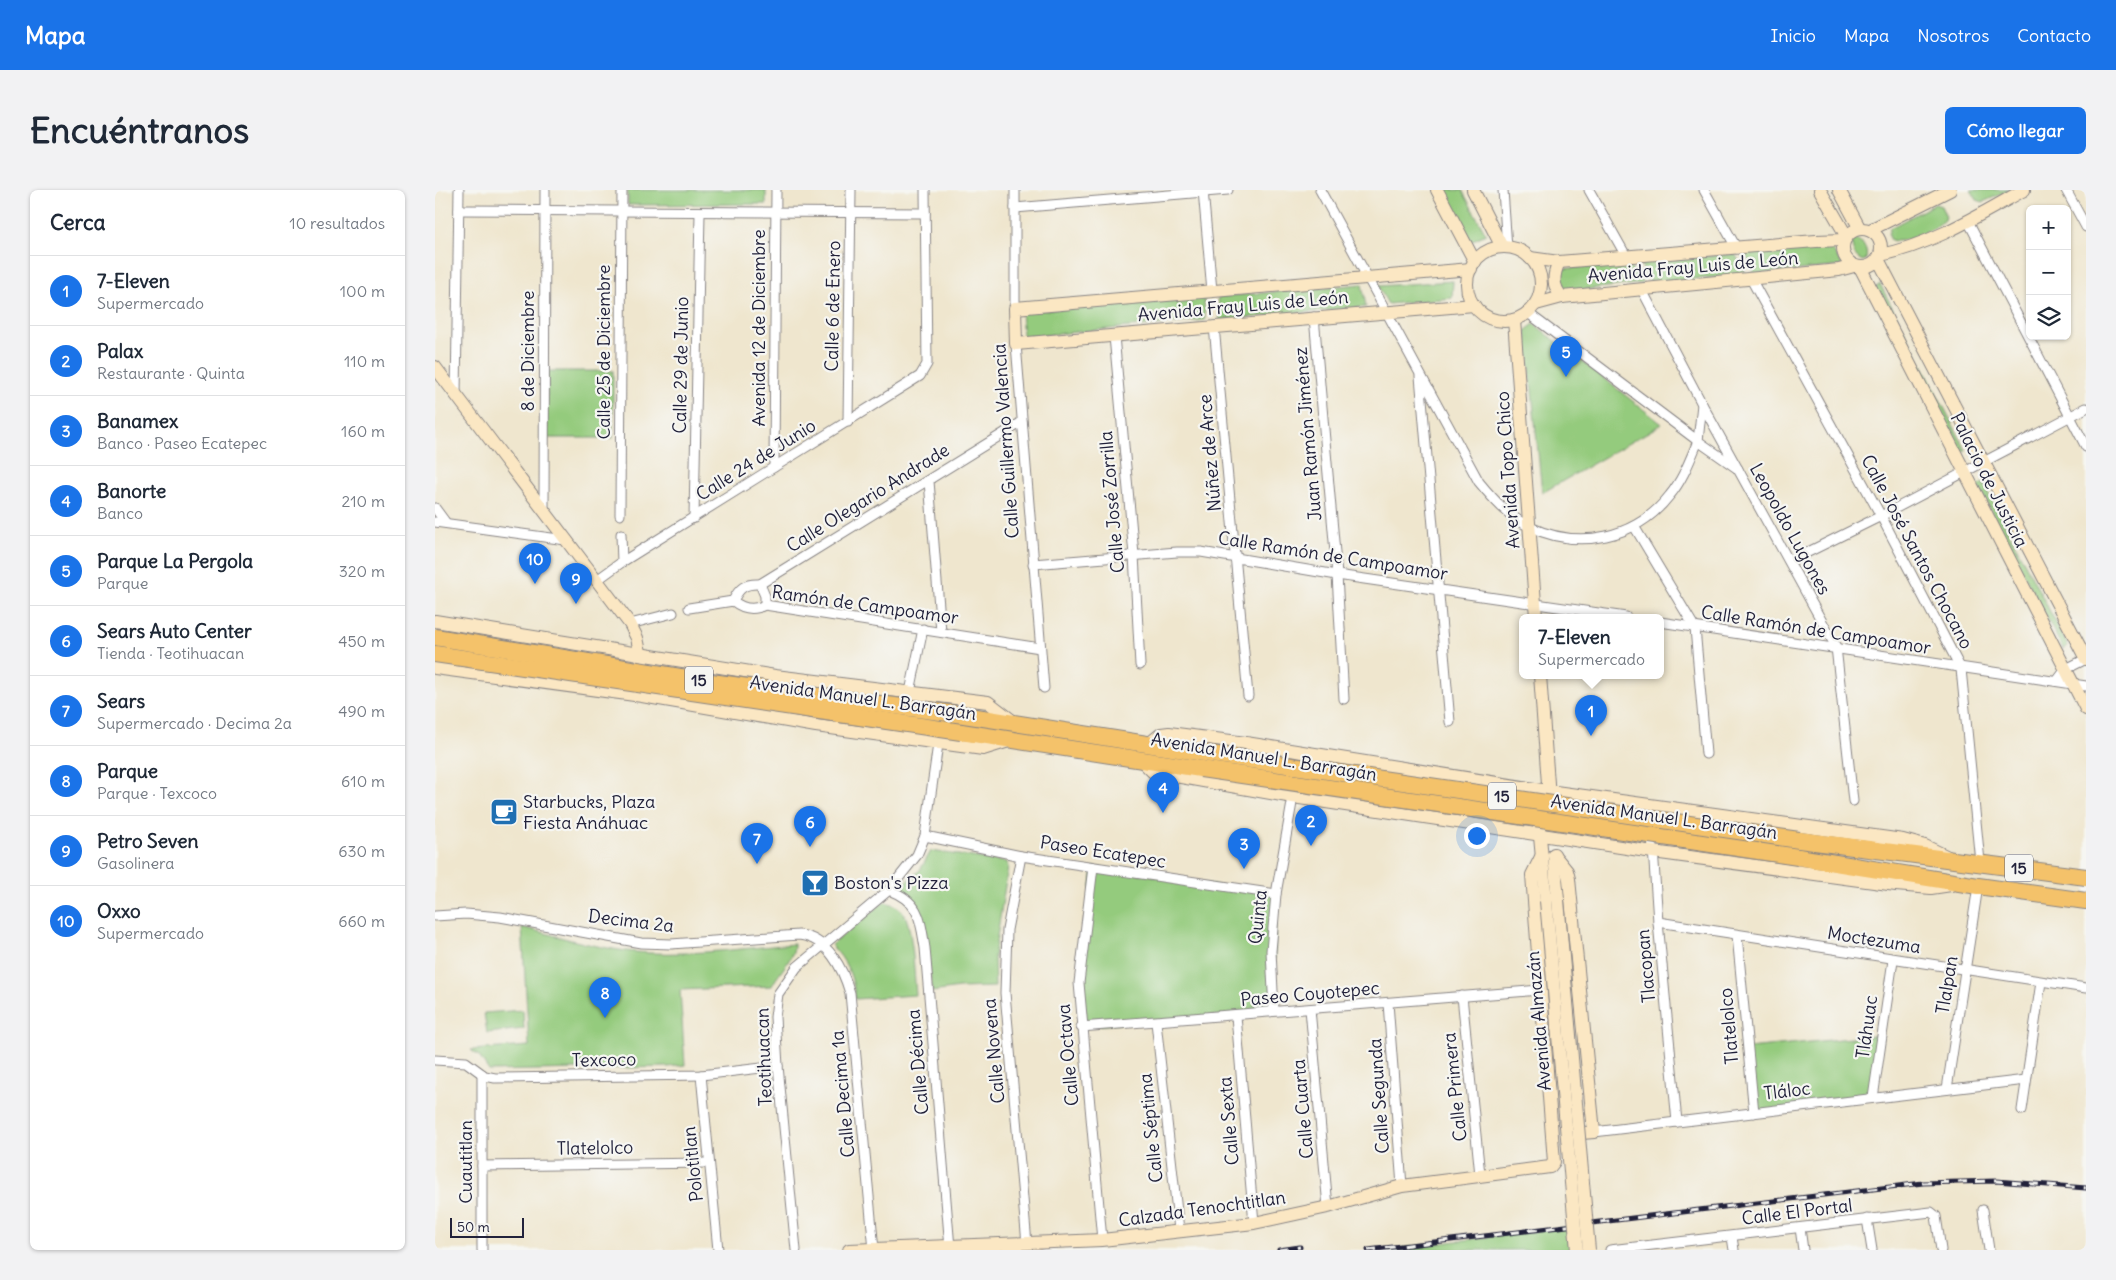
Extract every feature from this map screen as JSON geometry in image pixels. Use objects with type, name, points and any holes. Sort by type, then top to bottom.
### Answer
[{"type":"highway","name":"Avenida Manuel L. Barragán","points":[[435,637],[711,682],[964,715],[1150,743],[1203,761],[1978,886],[2084,901]]},
{"type":"highway","name":"Avenida Manuel L. Barragán","points":[[435,654],[1139,758],[1203,761],[2086,877]]},
{"type":"street","points":[[456,395],[459,190]]},
{"type":"street","name":"8 de Diciembre","points":[[545,190],[545,512]]},
{"type":"street","name":"Calle 25 de Diciembre","points":[[620,515],[622,190]]},
{"type":"street","name":"Avenida 12 de Diciembre","points":[[774,467],[776,190]]},
{"type":"street","name":"Calle 6 de Enero","points":[[848,422],[851,190]]},
{"type":"street","points":[[459,210],[925,213],[925,190]]},
{"type":"street","name":"Calle Guillermo Valencia","points":[[1015,190],[1016,344],[1044,688]]},
{"type":"street","points":[[1015,208],[1229,190]]},
{"type":"street","points":[[1320,190],[1479,482],[1496,502],[1529,526],[1562,539],[1582,539],[1620,532],[1634,526],[1654,512],[1670,495],[1687,469],[1698,441],[1702,404]]},
{"type":"street","points":[[1437,190],[1473,266]]},
{"type":"street","points":[[1473,190],[1505,248]]},
{"type":"street","points":[[1503,190],[1505,248]]},
{"type":"street","points":[[1589,190],[1625,256]]},
{"type":"street","points":[[1704,190],[1737,248]]},
{"type":"street","points":[[1820,190],[1845,238],[1843,246],[1845,258],[1857,267],[1870,266],[1879,257],[1898,251],[1968,221],[2024,190]]},
{"type":"street","points":[[1839,190],[1865,230],[1878,238],[1881,249],[1879,257]]},
{"type":"street","points":[[1845,238],[1883,224],[1950,190]]},
{"type":"street","points":[[2067,190],[2086,227]]},
{"type":"street","points":[[1203,191],[1212,291]]},
{"type":"street","name":"Calle 29 de Junio","points":[[694,518],[701,213]]},
{"type":"street","name":"Calle 24 de Junio","points":[[597,580],[622,562],[920,376],[927,364],[925,213]]},
{"type":"street","points":[[1968,221],[2086,447]]},
{"type":"street","points":[[1883,224],[1882,235],[1886,244],[1898,251]]},
{"type":"street","name":"Avenida Fray Luis de León","points":[[1530,258],[1559,262],[1845,238]]},
{"type":"street","points":[[1505,248],[1519,251],[1530,258],[1539,272],[1541,288],[1532,308],[1514,320],[1503,321],[1492,319],[1474,305],[1469,294],[1468,281],[1473,266],[1492,250],[1505,248]]},
{"type":"street","name":"Palacio de Justicia","points":[[1879,257],[2086,659]]},
{"type":"street","points":[[1559,262],[1554,280],[1557,292],[1561,297]]},
{"type":"street","name":"Avenida Fray Luis de León","points":[[1015,308],[1367,279],[1473,266]]},
{"type":"street","name":"Avenida Fray Luis de León","points":[[1532,308],[1561,297],[1857,267]]},
{"type":"street","name":"Palacio de Justicia","points":[[1857,267],[1966,471],[2066,669],[2080,685],[2086,708]]},
{"type":"street","name":"Calle José Santos Chocano","points":[[1751,279],[1881,516],[1961,669],[1979,862]]},
{"type":"street","name":"Leopoldo Lugones","points":[[1642,290],[1702,404],[1836,647],[1853,801]]},
{"type":"street","name":"Avenida Fray Luis de León","points":[[1016,344],[1314,317],[1474,305]]},
{"type":"street","points":[[1532,308],[1698,441],[1738,469]]},
{"type":"street","name":"Juan Ramón Jiménez","points":[[1314,317],[1337,575],[1344,699]]},
{"type":"street","name":"Avenida Topo Chico","points":[[1514,320],[1536,614]]},
{"type":"street","name":"Núñez de Arce","points":[[1215,326],[1248,696]]},
{"type":"street","name":"Calle José Zorrilla","points":[[1114,336],[1134,555],[1140,665]]},
{"type":"street","points":[[435,368],[630,624],[642,655],[642,696]]},
{"type":"street","points":[[1420,373],[1440,588],[1450,722]]},
{"type":"street","points":[[1790,561],[1881,516],[2086,408]]},
{"type":"street","name":"Calle Olegario Andrade","points":[[733,601],[742,587],[749,583],[759,584],[1022,422]]},
{"type":"street","points":[[929,481],[941,632]]},
{"type":"street","points":[[435,508],[446,523]]},
{"type":"street","points":[[435,522],[566,540]]},
{"type":"street","points":[[1634,526],[1695,628],[1706,754]]},
{"type":"street","points":[[621,534],[622,562]]},
{"type":"street","name":"Calle Ramón de Campoamor","points":[[1033,564],[1134,555],[1201,552],[1337,575],[1440,588],[1606,614]]},
{"type":"street","points":[[759,584],[765,596],[765,605]]},
{"type":"street","name":"Ramón de Campoamor","points":[[689,608],[733,601],[740,607],[749,608],[765,605],[1040,648]]},
{"type":"street","points":[[630,624],[673,613]]},
{"type":"street","points":[[435,621],[775,676],[988,702],[1014,722]]},
{"type":"street","name":"Calle Ramón de Campoamor","points":[[1664,623],[1836,647],[1961,669],[2080,685]]},
{"type":"street","points":[[910,692],[923,629]]},
{"type":"street","points":[[498,676],[512,667],[515,660],[517,645],[510,633]]},
{"type":"street","points":[[2057,681],[2066,669],[2086,659]]},
{"type":"street","points":[[435,668],[642,696],[816,726],[937,744],[983,749],[1013,739]]},
{"type":"street","points":[[771,717],[783,710],[789,698],[785,684],[775,676]]},
{"type":"street","points":[[1540,679],[1546,767],[1542,790]]},
{"type":"street","points":[[816,726],[807,712],[805,700],[807,693],[817,680]]},
{"type":"street","points":[[1150,743],[1161,734],[1179,733],[1542,790],[1903,840],[1925,846],[1952,860]]},
{"type":"street","name":"Teotihuacan","points":[[796,1250],[778,1066],[775,1016],[778,994],[797,967],[822,944],[889,890],[917,855],[925,836],[937,744]]},
{"type":"street","points":[[1139,758],[1153,772],[1293,797],[1653,852],[1913,887],[1931,888],[1961,883]]},
{"type":"street","points":[[1426,817],[1434,772]]},
{"type":"street","name":"Avenida Almazán","points":[[1542,790],[1589,1250]]},
{"type":"street","name":"Quinta","points":[[1274,1011],[1271,951],[1276,894],[1293,797]]},
{"type":"street","name":"Tlacopan","points":[[1651,806],[1658,922],[1677,1122]]},
{"type":"street","name":"Paseo Ecatepec","points":[[925,836],[1021,856],[1276,894]]},
{"type":"street","points":[[1552,1136],[1532,874],[1548,855],[1567,871],[1569,879],[1594,1132]]},
{"type":"street","name":"Calle Novena","points":[[1021,856],[1007,930],[1005,983],[1027,1244]]},
{"type":"street","name":"Calle Octava","points":[[1093,867],[1080,963],[1081,1027],[1102,1240]]},
{"type":"street","name":"Tlalpan","points":[[1947,1089],[1978,886]]},
{"type":"street","name":"Calle Décima","points":[[889,890],[910,900],[917,910],[921,923],[950,1248]]},
{"type":"street","name":"Avenida Almazán","points":[[1552,900],[1577,1250]]},
{"type":"street","name":"Decima 2a","points":[[435,916],[466,914],[500,917],[641,943],[671,944],[799,935],[814,939],[822,944]]},
{"type":"street","name":"Moctezuma","points":[[1658,922],[1893,960],[2086,988]]},
{"type":"street","name":"Tlatelolco","points":[[1737,935],[1754,1113]]},
{"type":"street","name":"Calle Decima 1a","points":[[822,944],[839,965],[850,994],[874,1250]]},
{"type":"street","name":"Tláhuac","points":[[1873,1098],[1893,960]]},
{"type":"street","points":[[2023,1110],[2041,982]]},
{"type":"street","name":"Paseo Coyotepec","points":[[1081,1027],[1540,990]]},
{"type":"street","name":"Calle Primera","points":[[1462,996],[1480,1175]]},
{"type":"street","name":"Calle Segunda","points":[[1389,1003],[1402,1186]]},
{"type":"street","name":"Calle Cuarta","points":[[1310,1009],[1328,1207]]},
{"type":"street","name":"Calle Sexta","points":[[1236,1016],[1254,1223]]},
{"type":"street","name":"Calle Séptima","points":[[1157,1022],[1179,1230]]},
{"type":"street","name":"Texcoco","points":[[435,1060],[466,1062],[482,1074],[495,1078],[701,1075],[778,1066]]},
{"type":"street","points":[[1548,1076],[1588,1072]]},
{"type":"street","name":"Cuautitlan","points":[[482,1074],[482,1250]]},
{"type":"street","name":"Polotitlan","points":[[701,1075],[708,1163],[718,1250]]},
{"type":"street","name":"Tláloc","points":[[1552,1136],[2026,1080]]},
{"type":"street","name":"Calzada Tenochtitlan","points":[[849,1250],[950,1248],[1102,1240],[1254,1223],[1328,1207],[1402,1186],[1553,1165],[1552,1136]]},
{"type":"street","name":"Tlatelolco","points":[[482,1166],[708,1163]]},
{"type":"street","points":[[1983,1210],[1989,1250]]},
{"type":"street","name":"Calle El Portal","points":[[1610,1250],[1662,1248],[1867,1219],[1934,1213],[1941,1250]]},
{"type":"street","points":[[1867,1219],[1872,1250]]},
{"type":"street","points":[[1800,1228],[1803,1250]]},
{"type":"street","points":[[1732,1237],[1734,1250]]},
{"type":"green space","points":[[628,190],[766,190],[766,204],[628,205]]},
{"type":"green space","points":[[1442,190],[1462,190],[1486,234],[1471,241]]},
{"type":"green space","points":[[1971,190],[2010,190],[1983,202],[1977,200]]},
{"type":"green space","points":[[1935,204],[1941,206],[1946,217],[1942,222],[1929,231],[1913,238],[1897,241],[1891,240],[1888,234],[1890,228]]},
{"type":"green space","points":[[1855,239],[1861,242],[1866,250],[1866,259],[1863,261],[1853,251],[1852,243]]},
{"type":"green space","points":[[1830,247],[1843,266],[1755,274],[1744,252]]},
{"type":"green space","points":[[1735,254],[1747,275],[1651,282],[1639,262]]},
{"type":"green space","points":[[1627,264],[1643,283],[1562,292],[1560,269]]},
{"type":"green space","points":[[1453,281],[1452,298],[1388,304],[1378,286]]},
{"type":"green space","points":[[1362,284],[1366,307],[1220,320],[1218,297]]},
{"type":"green space","points":[[1880,284],[1966,450],[1961,453],[1875,288]]},
{"type":"green space","points":[[1204,298],[1205,320],[1023,337],[1021,312]]},
{"type":"green space","points":[[1534,324],[1662,424],[1542,493],[1526,330]]},
{"type":"green space","points":[[547,371],[613,371],[613,438],[547,438]]},
{"type":"green space","points":[[1983,483],[2068,646],[2063,649],[1978,486]]},
{"type":"green space","points":[[931,851],[1007,862],[1008,867],[994,956],[995,987],[959,988],[932,992],[925,924],[902,895],[903,885],[920,870]]},
{"type":"green space","points":[[1093,867],[1276,894],[1274,1011],[1081,1027],[1079,1004]]},
{"type":"green space","points":[[884,902],[900,909],[907,921],[914,964],[916,995],[855,999],[853,983],[848,969],[831,945]]},
{"type":"green space","points":[[522,927],[569,940],[633,952],[704,952],[794,944],[794,949],[772,986],[680,990],[685,1065],[489,1071],[479,1056],[471,1050],[529,1046]]},
{"type":"green space","points":[[523,1010],[524,1029],[487,1033],[484,1013]]},
{"type":"green space","points":[[1882,1035],[1873,1098],[1754,1113],[1748,1048]]},
{"type":"green space","points":[[1567,1227],[1570,1250],[1386,1250]]},
{"type":"railway","points":[[1368,1250],[1923,1183],[1996,1181],[2086,1188]]},
{"type":"railway","points":[[1279,1250],[1300,1247]]},
{"type":"place","name":"Parque La Pergola","points":[[1566,377]]},
{"type":"place","name":"Oxxo","points":[[535,584]]},
{"type":"place","name":"Petro Seven","points":[[576,604]]},
{"type":"place","name":"7-Eleven","points":[[1591,736]]},
{"type":"place","name":"Starbucks, Plaza Fiesta Anáhuac","points":[[504,812]]},
{"type":"place","name":"Banorte","points":[[1163,813]]},
{"type":"place","name":"Palax","points":[[1311,846]]},
{"type":"place","name":"Sears Auto Center","points":[[810,847]]},
{"type":"place","name":"Sears","points":[[757,864]]},
{"type":"place","name":"Banamex","points":[[1244,869]]},
{"type":"place","name":"Boston's Pizza","points":[[815,883]]},
{"type":"place","name":"Parque","points":[[605,1018]]}]
